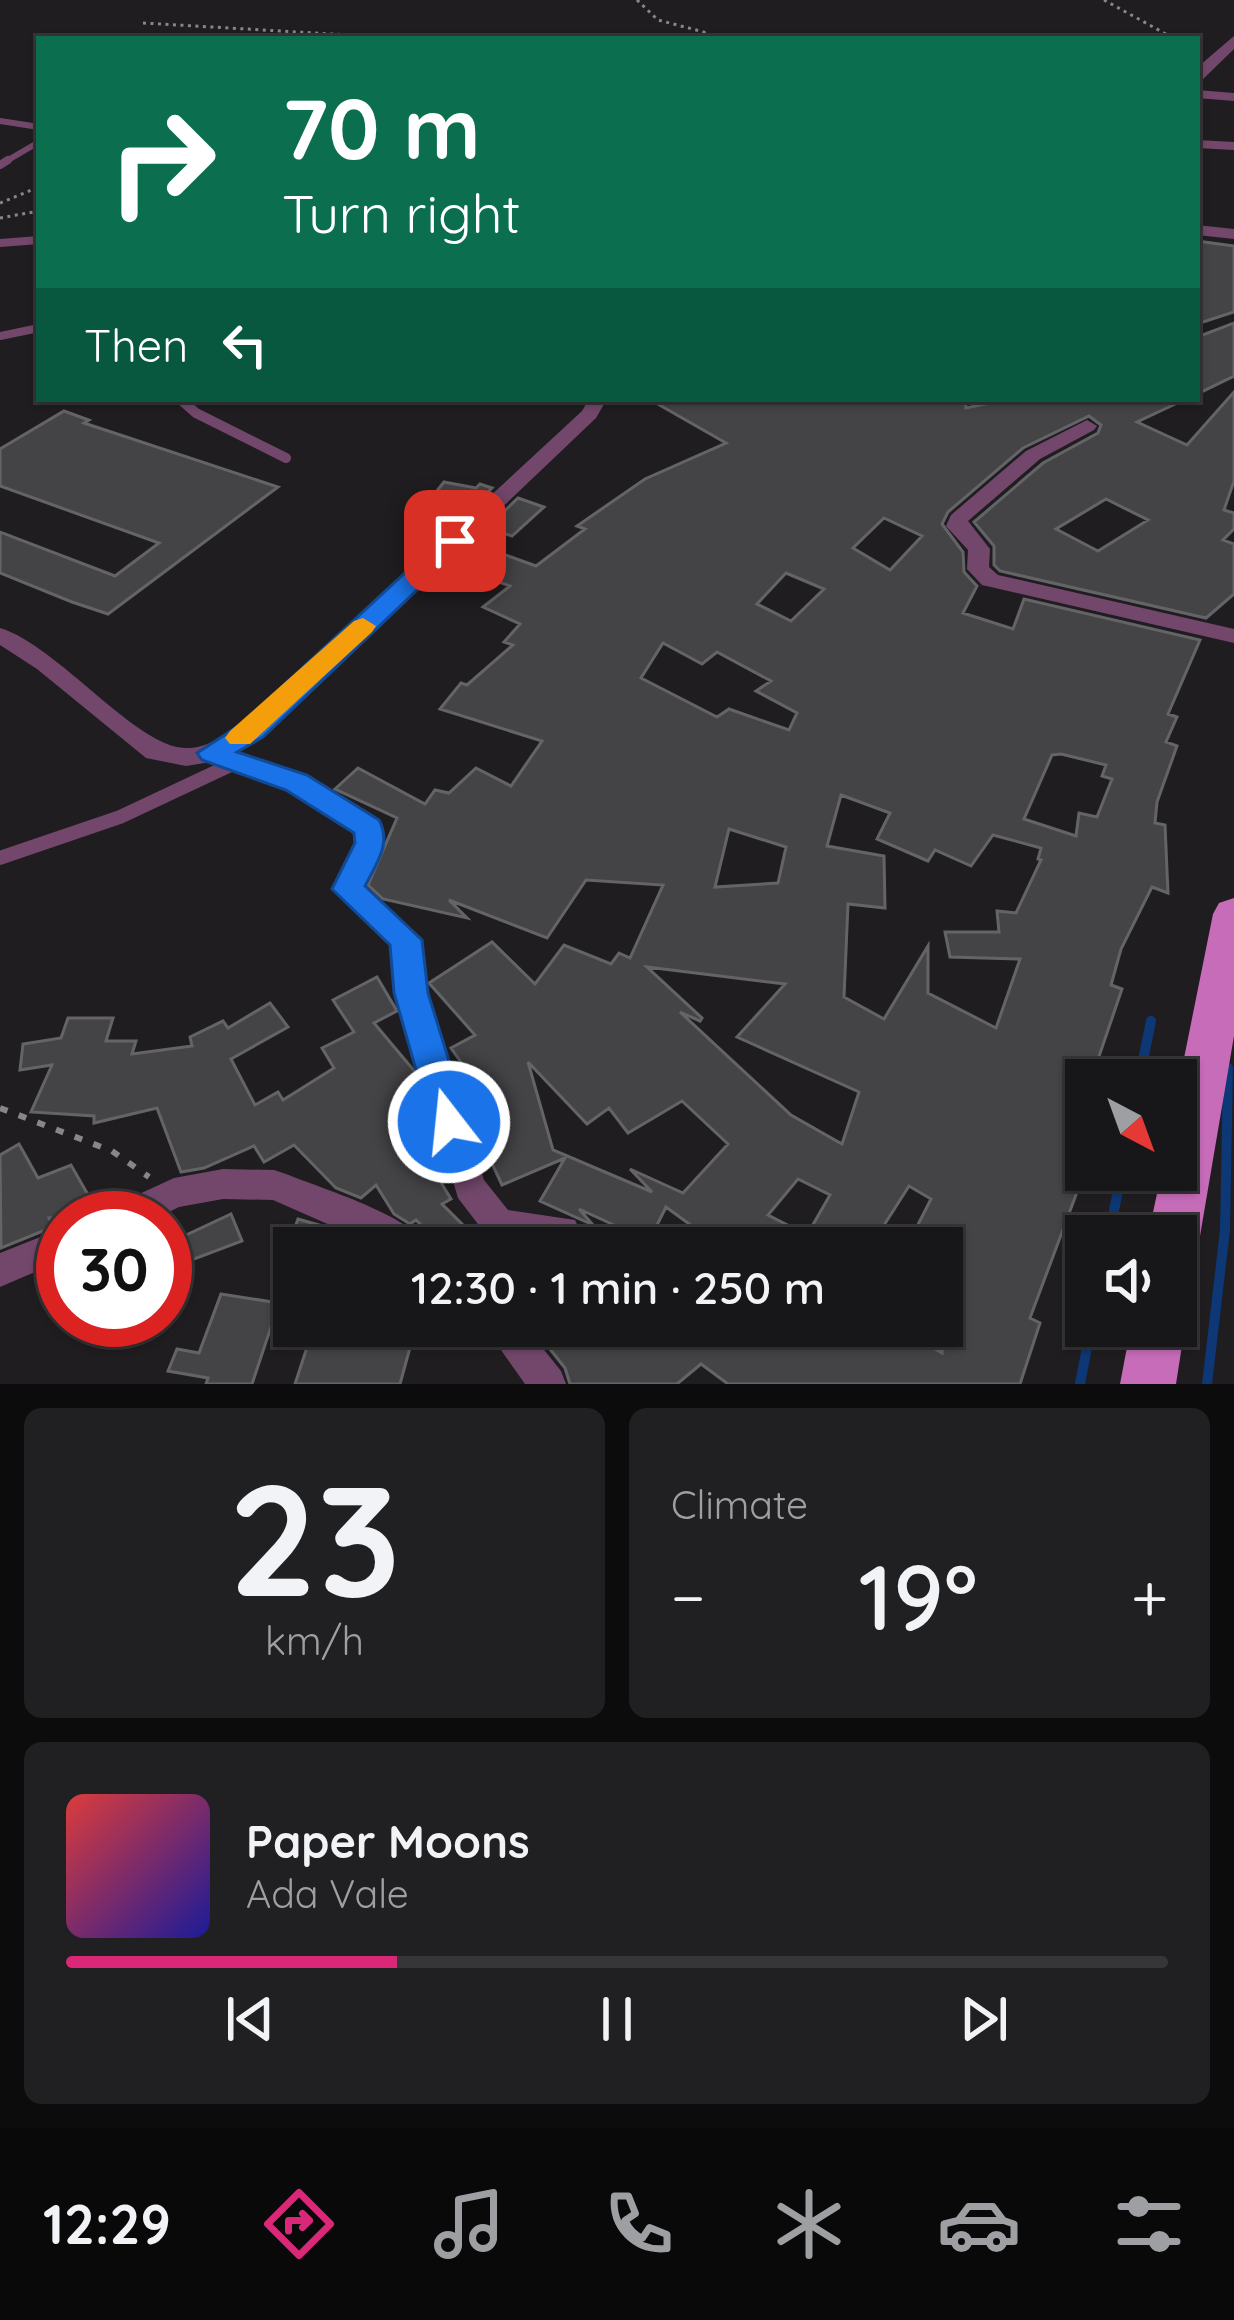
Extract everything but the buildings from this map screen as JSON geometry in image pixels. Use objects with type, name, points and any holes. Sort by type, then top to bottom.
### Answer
[{"type":"main road","points":[[1178,1215],[1234,914]]},
{"type":"main road","points":[[1148,1384],[1154,1347]]},
{"type":"street","points":[[1200,75],[1234,40]]},
{"type":"street","points":[[1200,94],[1234,97]]},
{"type":"street","points":[[1200,144],[1234,146]]},
{"type":"street","points":[[1200,230],[1234,234]]},
{"type":"street","points":[[223,758],[590,414],[596,402]]},
{"type":"street","points":[[1087,426],[1034,455],[958,519],[956,526],[979,549],[978,569],[990,580],[1234,636]]},
{"type":"street","points":[[0,634],[46,664],[155,752],[223,758],[296,783],[369,827],[370,843],[348,889],[406,940],[411,993],[470,1187],[496,1221],[510,1227]]},
{"type":"street","points":[[185,1191],[223,1184],[274,1185],[374,1227]]},
{"type":"street","points":[[0,1270],[36,1255]]},
{"type":"street","points":[[519,1347],[548,1384]]},
{"type":"lane","points":[[0,121],[36,127]]},
{"type":"lane","points":[[0,165],[36,144]]},
{"type":"lane","points":[[0,243],[36,240]]},
{"type":"lane","points":[[0,336],[36,329]]},
{"type":"lane","points":[[183,402],[196,413],[286,458]]},
{"type":"lane","points":[[0,858],[158,804],[223,758]]},
{"type":"path","points":[[637,0],[648,14],[707,36]]},
{"type":"path","points":[[1104,0],[1170,36]]},
{"type":"path","points":[[142,23],[365,36]]},
{"type":"path","points":[[0,203],[36,188]]},
{"type":"path","points":[[0,218],[36,212]]},
{"type":"path","points":[[0,1108],[112,1151],[171,1191]]},
{"type":"waterway","points":[[1143,1059],[1151,1021]]},
{"type":"waterway","points":[[1207,1384],[1225,1230],[1228,1068]]},
{"type":"waterway","points":[[1113,1215],[1118,1191]]},
{"type":"waterway","points":[[1080,1384],[1087,1347]]},
{"type":"slow traffic","points":[[240,738],[363,626]]},
{"type":"route","points":[[449,1122],[411,993],[406,940],[348,889],[370,843],[369,827],[296,783],[212,753],[253,730],[455,541]]}]
